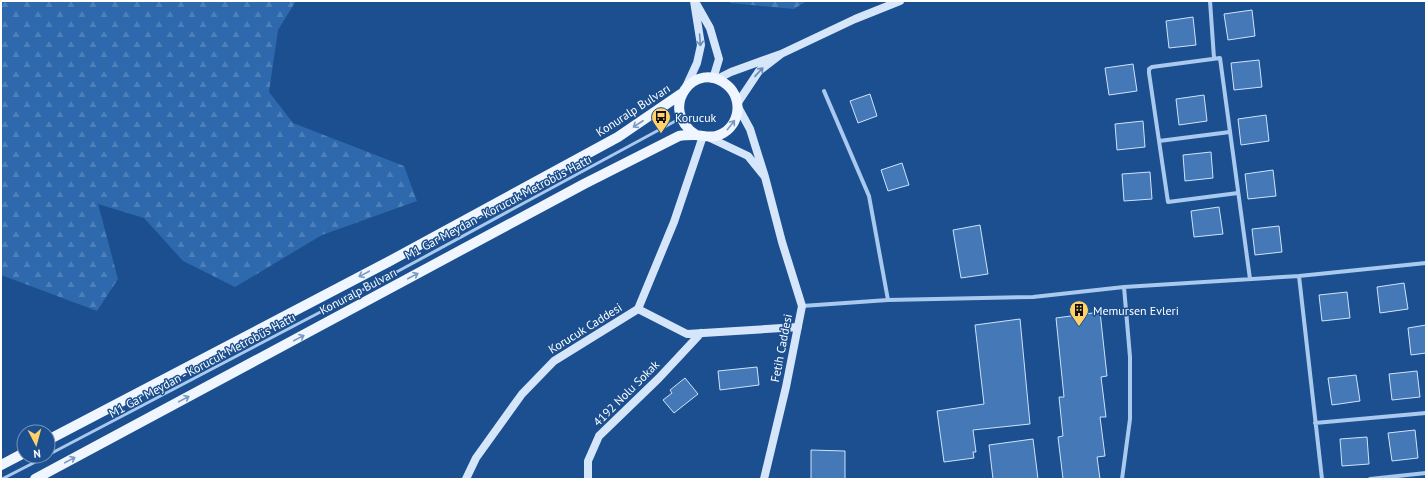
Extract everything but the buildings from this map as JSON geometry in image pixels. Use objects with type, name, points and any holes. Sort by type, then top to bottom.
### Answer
[{"type":"main road","points":[[704,78],[715,79],[731,88],[736,97],[738,106],[736,117],[732,126],[724,132],[703,136],[688,129],[681,118],[678,103],[683,91],[695,81],[704,78]]},
{"type":"main road","name":"Konuralp Bulvarı","points":[[56,436],[388,262],[618,137],[683,91]]},
{"type":"main road","name":"Konuralp Bulvarı","points":[[35,479],[584,184],[679,136],[703,136]]},
{"type":"main road","points":[[1,465],[16,457]]},
{"type":"street","points":[[695,1],[710,28],[719,59],[715,79]]},
{"type":"street","points":[[683,91],[697,63],[701,45],[695,1]]},
{"type":"street","points":[[715,79],[781,54],[855,19],[900,1]]},
{"type":"street","points":[[1210,1],[1214,58]]},
{"type":"street","points":[[738,106],[759,72],[781,54]]},
{"type":"street","points":[[1238,193],[1168,202],[1149,69],[1152,67],[1220,58],[1250,279]]},
{"type":"street","points":[[824,91],[868,196],[888,300]]},
{"type":"street","name":"Fetih Caddesi","points":[[738,106],[750,129],[802,306],[786,387],[764,479]]},
{"type":"street","points":[[1159,141],[1230,132]]},
{"type":"street","name":"Fetih Caddesi","points":[[703,136],[748,156],[765,177]]},
{"type":"street","name":"Korucuk Caddesi","points":[[466,479],[476,458],[522,394],[554,360],[638,309],[674,222],[703,136]]},
{"type":"street","points":[[802,306],[888,300],[1033,297],[1124,287],[1299,276],[1426,263]]},
{"type":"street","points":[[1299,276],[1322,479]]},
{"type":"street","points":[[1122,479],[1130,419],[1130,358],[1124,287]]},
{"type":"street","points":[[638,309],[687,334],[798,328]]},
{"type":"street","name":"4192 Nolu Sokak","points":[[588,479],[588,461],[599,436],[701,333]]},
{"type":"street","points":[[1315,423],[1426,412]]},
{"type":"street","points":[[1370,479],[1426,473]]},
{"type":"lane","name":"M1 Gar Meydan - Korucuk Metrobüs Hattı","points":[[56,452],[391,275],[681,118]]},
{"type":"lane","name":"M1 Gar Meydan - Korucuk Metrobüs Hattı","points":[[2,479],[32,464]]},
{"type":"green space","points":[[1,1],[296,1],[278,30],[269,92],[293,123],[404,166],[417,201],[322,235],[235,287],[183,261],[144,218],[98,204],[118,279],[97,311],[1,275]]},
{"type":"green space","points":[[730,1],[807,1],[794,9],[731,3]]},
{"type":"place","name":"Korucuk","points":[[661,134]]},
{"type":"place","name":"Memursen Evleri","points":[[1079,327]]}]
